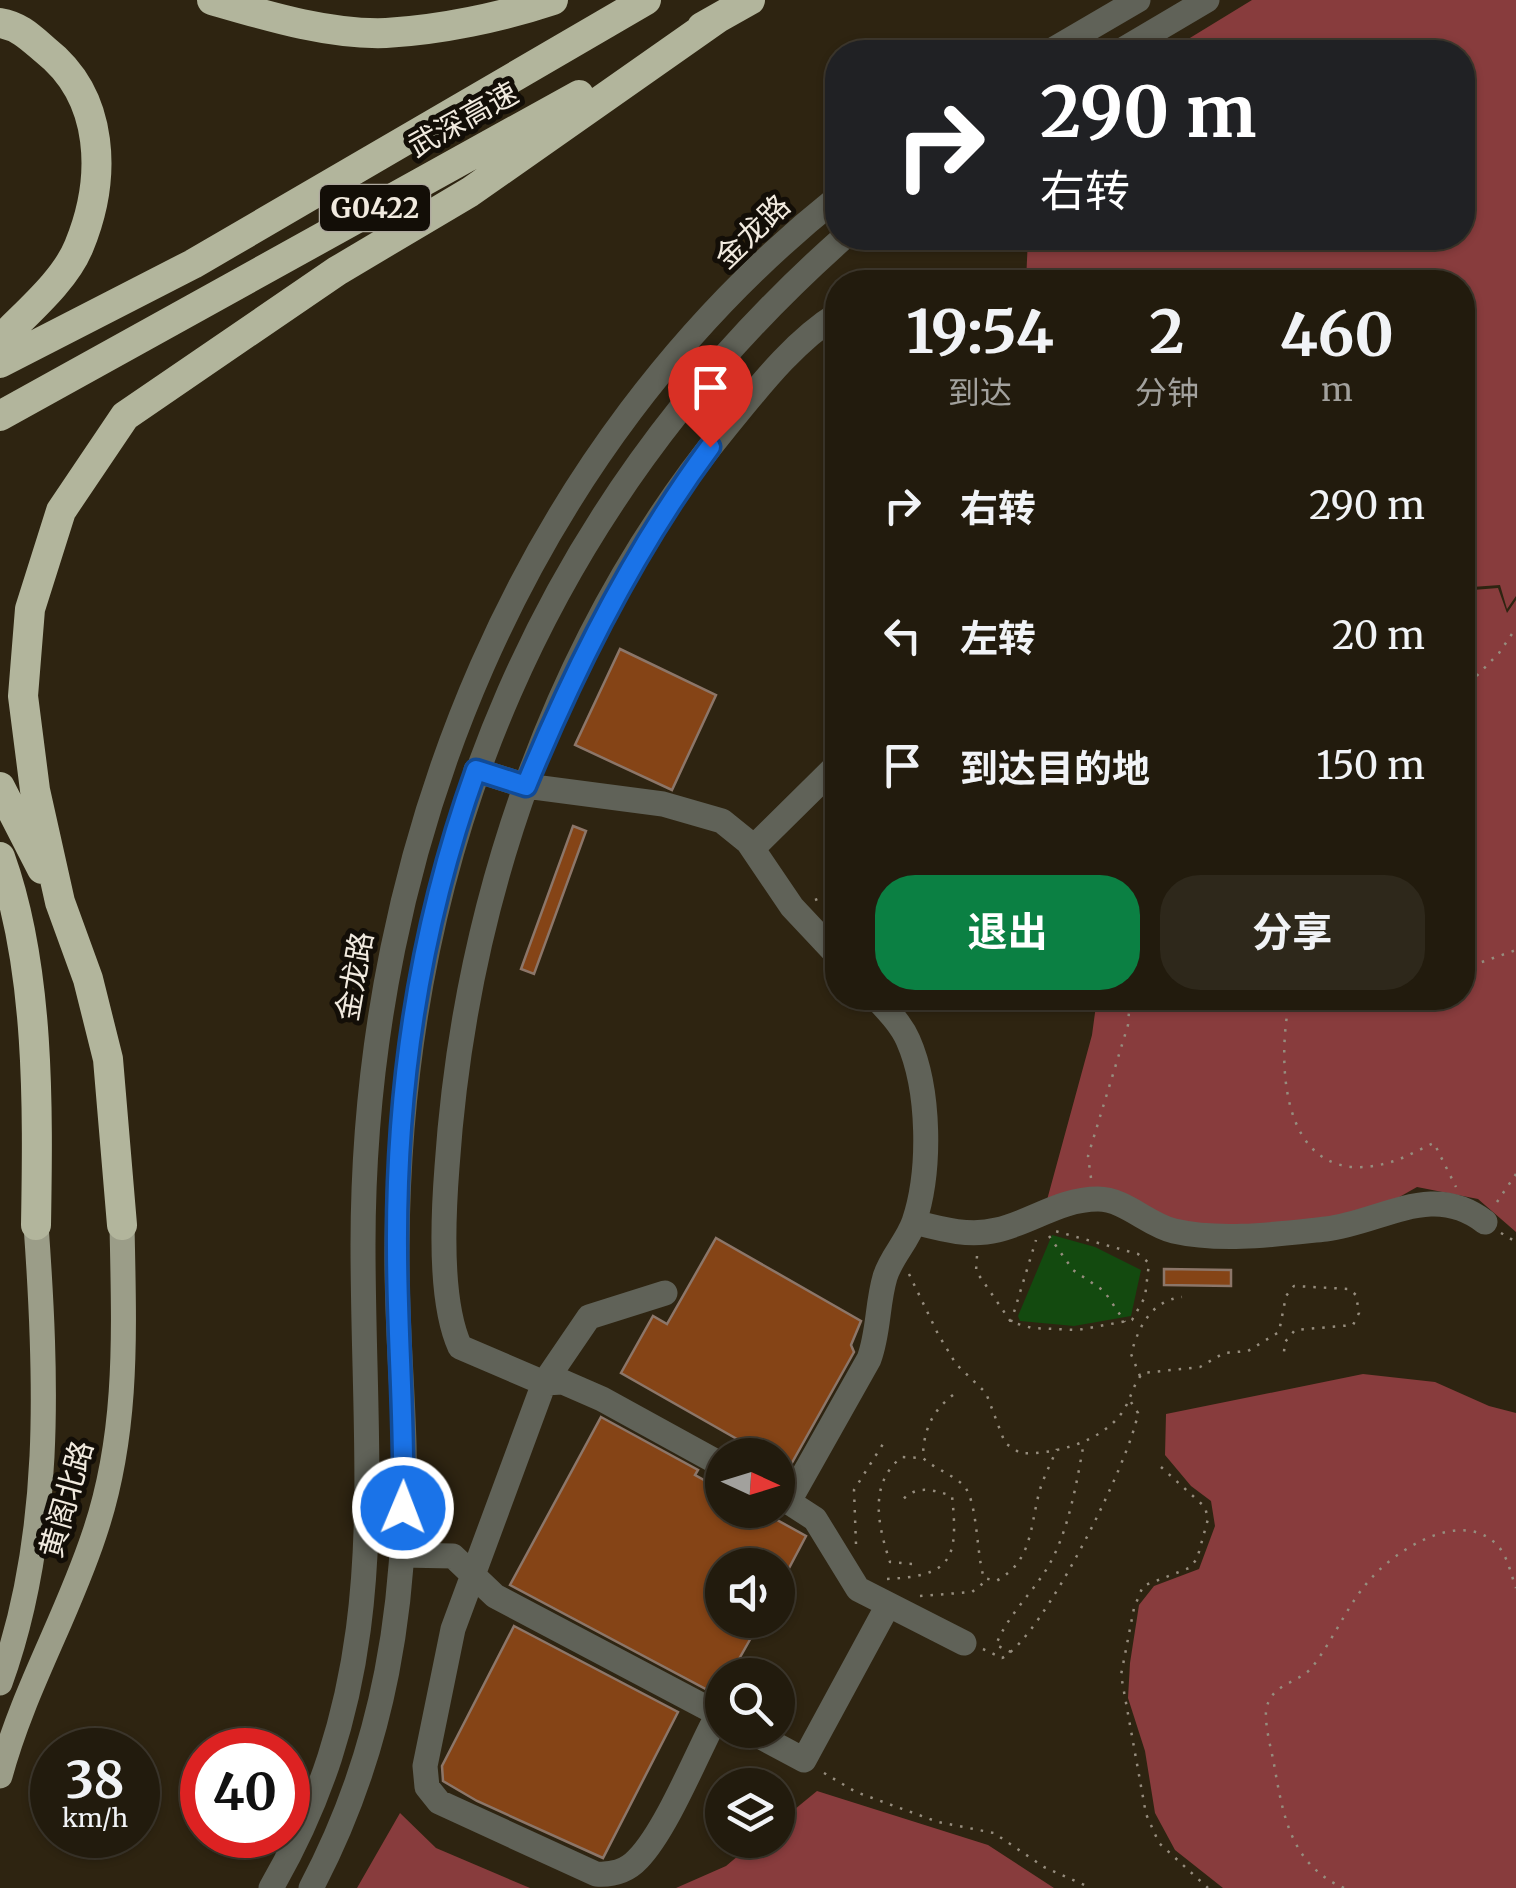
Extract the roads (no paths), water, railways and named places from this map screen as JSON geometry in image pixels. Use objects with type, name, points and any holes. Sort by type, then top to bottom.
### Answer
[{"type":"highway","points":[[212,0],[282,20],[385,33],[476,19],[553,0]]},
{"type":"highway","name":"武深高速","points":[[0,363],[193,264],[646,0]]},
{"type":"highway","name":"武深高速","points":[[0,416],[750,0]]},
{"type":"highway","points":[[122,1225],[108,1059],[88,979],[60,902],[35,790],[23,696],[30,609],[61,511],[125,416],[338,270],[470,192],[718,18]]},
{"type":"highway","points":[[0,23],[16,26],[64,64],[94,116],[97,178],[79,248],[0,340]]},
{"type":"highway","points":[[0,787],[60,902]]},
{"type":"highway","points":[[2,865],[33,1047],[36,1225]]},
{"type":"main road","name":"黄阁北路","points":[[0,1683],[24,1606],[38,1504],[42,1397],[36,1225]]},
{"type":"main road","name":"黄阁北路","points":[[0,1776],[20,1710],[95,1534],[113,1462],[123,1390],[122,1225]]},
{"type":"street","points":[[1070,40],[1138,0]]},
{"type":"street","points":[[1139,40],[1208,0]]},
{"type":"street","name":"金龙路","points":[[271,1888],[327,1770],[345,1712],[361,1625],[369,1522],[363,1250],[371,1081],[399,910],[440,765],[518,588],[606,445],[708,320],[825,208]]},
{"type":"street","points":[[311,1888],[348,1810],[378,1722],[392,1660],[402,1555],[404,1447],[396,1249],[405,1084],[432,918],[476,770],[524,654],[616,492],[734,343],[830,250]]},
{"type":"street","points":[[705,1456],[602,1399],[562,1382],[544,1383],[460,1348],[444,1242],[448,1140],[466,998],[501,854],[526,786],[584,656],[649,536],[710,447],[756,392],[825,326]]},
{"type":"street","points":[[476,770],[526,786],[690,811],[732,827],[753,848],[792,906],[825,942]]},
{"type":"street","points":[[753,848],[825,777]]},
{"type":"street","points":[[795,1479],[869,1359],[876,1339],[884,1279],[914,1222],[924,1170],[919,1087],[909,1043],[885,1010]]},
{"type":"street","points":[[914,1222],[979,1232],[1000,1230],[1069,1202],[1106,1200],[1170,1230],[1214,1236],[1327,1229],[1406,1205],[1440,1202],[1476,1215]]},
{"type":"street","points":[[665,1293],[589,1316],[544,1383],[454,1629],[426,1766],[427,1787],[439,1802],[596,1874],[610,1875],[638,1859],[650,1844],[705,1743]]},
{"type":"street","points":[[795,1506],[815,1519],[858,1589],[886,1607],[964,1643]]},
{"type":"street","points":[[402,1555],[453,1556],[495,1596],[705,1707]]},
{"type":"street","points":[[782,1748],[804,1760],[886,1607]]}]
